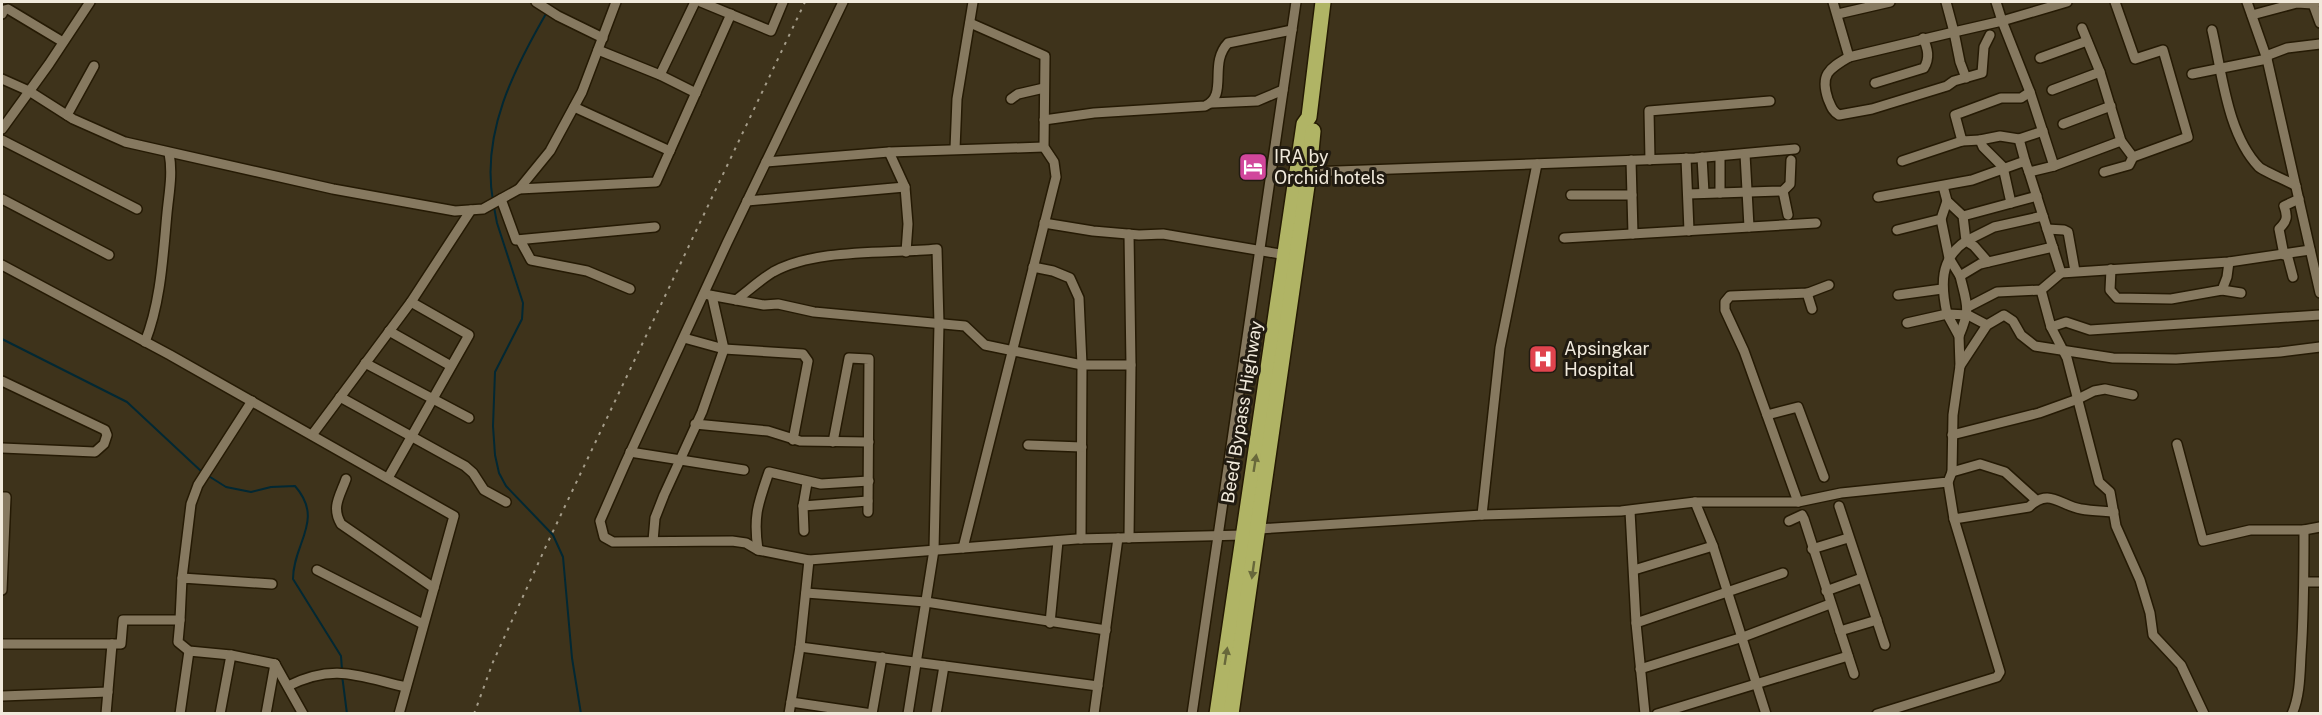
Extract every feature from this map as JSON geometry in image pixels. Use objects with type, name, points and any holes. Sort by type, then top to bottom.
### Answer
[{"type":"highway","name":"Beed Bypass Highway","points":[[1217,714],[1304,124],[1309,117],[1323,2]]},
{"type":"highway","name":"Beed Bypass Highway","points":[[1231,714],[1309,172],[1313,126],[1309,117]]},
{"type":"street","points":[[2,129],[90,2]]},
{"type":"street","points":[[536,2],[558,16],[603,38]]},
{"type":"street","points":[[2,79],[29,91],[67,115],[125,142],[333,189],[455,211],[483,209],[519,189],[550,151],[574,107],[616,2]]},
{"type":"street","points":[[660,75],[695,2]]},
{"type":"street","points":[[701,2],[771,31],[783,2]]},
{"type":"street","points":[[843,2],[747,201],[708,295],[684,338],[630,452],[600,521],[604,537],[613,542],[732,541],[746,543],[758,550],[809,560],[1082,539],[1244,535]]},
{"type":"street","points":[[955,149],[957,99],[973,2]]},
{"type":"street","points":[[1192,714],[1296,2]]},
{"type":"street","points":[[1833,2],[1849,57]]},
{"type":"street","points":[[1838,14],[1890,2]]},
{"type":"street","points":[[1946,2],[1966,78]]},
{"type":"street","points":[[1995,2],[2007,38],[2030,92],[2054,166]]},
{"type":"street","points":[[1990,35],[1984,47],[1982,73],[1872,109],[1839,114],[1831,108],[1825,89],[1825,77],[1828,71],[1849,57],[2002,21],[2067,2]]},
{"type":"street","points":[[2104,172],[2128,165],[2133,157],[2188,137],[2163,50],[2135,59],[2115,2]]},
{"type":"street","points":[[2247,2],[2266,57],[2320,293]]},
{"type":"street","points":[[2252,15],[2288,3],[2316,3],[2320,23]]},
{"type":"street","points":[[2,14],[8,9],[63,42]]},
{"type":"street","points":[[519,189],[656,182],[731,14]]},
{"type":"street","points":[[963,548],[1056,177],[1054,162],[1044,147],[1045,56],[970,23]]},
{"type":"street","points":[[1981,25],[1990,35],[2007,38]]},
{"type":"street","points":[[2082,28],[2100,72],[2121,141],[2133,157]]},
{"type":"street","points":[[1212,103],[1216,97],[1218,58],[1228,43],[1292,30]]},
{"type":"street","points":[[2212,30],[2221,68],[2222,86],[2243,143],[2263,170],[2281,176],[2296,186]]},
{"type":"street","points":[[1875,83],[1924,68],[1927,63],[1928,49],[1923,38]]},
{"type":"street","points":[[2040,58],[2087,41]]},
{"type":"street","points":[[2192,74],[2266,57],[2287,48],[2320,44]]},
{"type":"street","points":[[598,50],[660,75],[696,93]]},
{"type":"street","points":[[67,115],[94,66]]},
{"type":"street","points":[[2052,90],[2100,72]]},
{"type":"street","points":[[1011,99],[1018,94],[1044,88]]},
{"type":"street","points":[[1044,120],[1094,113],[1257,101],[1283,90]]},
{"type":"street","points":[[1962,141],[1955,114],[2001,98],[2021,98],[2030,92]]},
{"type":"street","points":[[1650,160],[1649,111],[1770,100]]},
{"type":"street","points":[[2063,124],[2110,106]]},
{"type":"street","points":[[574,107],[670,151]]},
{"type":"street","points":[[1902,161],[1962,141],[2000,136],[2019,139],[2043,131]]},
{"type":"street","points":[[2019,139],[2061,273]]},
{"type":"street","points":[[2,140],[137,209]]},
{"type":"street","points":[[1980,140],[1983,147],[2002,167],[2011,203]]},
{"type":"street","points":[[2029,172],[2054,166],[2121,141]]},
{"type":"street","points":[[766,162],[889,152],[1044,147]]},
{"type":"street","points":[[1309,172],[1650,160],[1795,149]]},
{"type":"street","points":[[889,152],[905,187],[908,224],[906,252]]},
{"type":"street","points":[[145,342],[151,327],[155,304],[171,188],[168,153]]},
{"type":"street","points":[[1745,154],[1749,227]]},
{"type":"street","points":[[1720,156],[1720,193]]},
{"type":"street","points":[[1702,157],[1704,193]]},
{"type":"street","points":[[1686,158],[1689,231]]},
{"type":"street","points":[[1631,160],[1633,234]]},
{"type":"street","points":[[1688,194],[1783,191],[1790,184],[1791,160]]},
{"type":"street","points":[[1878,197],[1972,180],[2025,160]]},
{"type":"street","points":[[1482,515],[1500,348],[1537,164]]},
{"type":"street","points":[[1943,186],[1947,201],[1963,216],[1966,241]]},
{"type":"street","points":[[747,201],[905,187]]},
{"type":"street","points":[[1783,191],[1788,216]]},
{"type":"street","points":[[1571,195],[1632,195]]},
{"type":"street","points":[[1963,216],[2037,196]]},
{"type":"street","points":[[2,199],[109,255]]},
{"type":"street","points":[[2293,277],[2279,229],[2286,221],[2287,214],[2284,206],[2299,199]]},
{"type":"street","points":[[499,200],[514,238],[520,240],[655,227]]},
{"type":"street","points":[[1877,714],[1997,677],[2000,672],[1954,519],[1948,482],[1952,472],[1952,435],[1959,366],[1959,336],[1968,311],[1960,276],[1949,258],[1941,219],[1947,201]]},
{"type":"street","points":[[312,435],[411,302],[471,210]]},
{"type":"street","points":[[1959,336],[1947,314],[1942,289],[1949,258],[1957,247],[1994,227],[2043,216]]},
{"type":"street","points":[[1897,230],[1941,219]]},
{"type":"street","points":[[1044,222],[1093,231],[1164,234],[1286,255]]},
{"type":"street","points":[[1564,238],[1816,223]]},
{"type":"street","points":[[2047,229],[2068,232],[2075,271]]},
{"type":"street","points":[[1129,538],[1130,234]]},
{"type":"street","points":[[520,240],[534,261],[587,271],[630,289]]},
{"type":"street","points":[[1966,241],[1974,246],[1988,262]]},
{"type":"street","points":[[1960,276],[1988,262],[2053,247]]},
{"type":"street","points":[[736,300],[774,272],[805,261],[846,254],[937,249],[939,324],[934,550],[908,714]]},
{"type":"street","points":[[1907,323],[1968,311],[1997,292],[2041,290],[2061,273],[2229,262],[2310,250]]},
{"type":"street","points":[[2222,290],[2228,277],[2229,262]]},
{"type":"street","points":[[2,265],[252,401],[454,516],[399,714]]},
{"type":"street","points":[[1033,267],[1053,271],[1070,278],[1079,298],[1082,365],[1082,539]]},
{"type":"street","points":[[2111,269],[2110,290],[2117,298],[2171,299],[2222,290],[2241,293]]},
{"type":"street","points":[[1798,502],[1744,351],[1725,310],[1725,302],[1730,296],[1807,293],[1829,285]]},
{"type":"street","points":[[1898,295],[1942,289]]},
{"type":"street","points":[[2041,290],[2051,327],[2067,358],[2099,483],[2110,492],[2115,526],[2140,580],[2150,613],[2153,634],[2181,665],[2204,714]]},
{"type":"street","points":[[1807,293],[1812,309]]},
{"type":"street","points":[[708,295],[764,305],[778,304],[814,312],[965,326],[985,345],[1082,365],[1131,364]]},
{"type":"street","points":[[653,541],[655,518],[724,349],[708,295]]},
{"type":"street","points":[[388,478],[469,336],[411,302]]},
{"type":"street","points":[[1968,311],[1987,325]]},
{"type":"street","points":[[1959,366],[1987,325],[2004,315],[2013,321],[2020,335],[2036,346],[2113,358],[2176,359],[2320,347]]},
{"type":"street","points":[[2051,327],[2066,322],[2090,330],[2320,315]]},
{"type":"street","points":[[389,331],[452,366]]},
{"type":"street","points":[[684,338],[724,349],[802,354],[806,357],[808,361],[793,440]]},
{"type":"street","points":[[833,442],[849,358],[869,359],[868,512]]},
{"type":"street","points":[[365,363],[469,418]]},
{"type":"street","points":[[2,381],[105,430],[108,435],[104,444],[95,452],[2,448]]},
{"type":"street","points":[[1952,435],[2039,413],[2094,391],[2104,389],[2133,395]]},
{"type":"street","points":[[340,397],[469,469],[484,490],[506,502]]},
{"type":"street","points":[[252,401],[198,485],[191,504],[182,578],[178,642],[189,651],[231,655],[275,664],[303,714]]},
{"type":"street","points":[[1767,416],[1798,407],[1824,477]]},
{"type":"street","points":[[695,424],[768,431],[793,440],[869,442]]},
{"type":"street","points":[[2177,444],[2202,541],[2250,530],[2304,530],[2320,527]]},
{"type":"street","points":[[1028,445],[1082,447]]},
{"type":"street","points":[[630,452],[744,470]]},
{"type":"street","points":[[1952,472],[1980,464],[2005,472],[2036,500]]},
{"type":"street","points":[[758,550],[754,526],[759,502],[770,472],[807,483],[868,481]]},
{"type":"street","points":[[346,479],[335,514],[341,524],[434,588]]},
{"type":"street","points":[[1258,529],[1482,515],[1630,511],[1695,502],[1798,502],[1841,494],[1948,482]]},
{"type":"street","points":[[804,531],[803,506],[807,483]]},
{"type":"street","points":[[2,497],[6,497],[2,590]]},
{"type":"street","points":[[1954,519],[2029,507],[2036,500],[2057,499],[2078,509],[2114,512]]},
{"type":"street","points":[[803,506],[868,501]]},
{"type":"street","points":[[1695,502],[1729,591],[1766,714]]},
{"type":"street","points":[[1839,506],[1885,645]]},
{"type":"street","points":[[1630,511],[1636,623],[1645,714]]},
{"type":"street","points":[[1789,521],[1802,515],[1854,674]]},
{"type":"street","points":[[2292,714],[2296,704],[2299,675],[2305,582],[2304,530]]},
{"type":"street","points":[[1094,714],[1118,538]]},
{"type":"street","points":[[1812,549],[1848,538]]},
{"type":"street","points":[[1050,623],[1058,541]]},
{"type":"street","points":[[1634,570],[1713,546]]},
{"type":"street","points":[[789,714],[800,647],[809,560]]},
{"type":"street","points":[[317,570],[423,624]]},
{"type":"street","points":[[1636,623],[1783,573]]},
{"type":"street","points":[[182,578],[272,585]]},
{"type":"street","points":[[1826,591],[1862,578]]},
{"type":"street","points":[[2305,582],[2320,582]]},
{"type":"street","points":[[806,592],[926,602],[1106,630]]},
{"type":"street","points":[[1640,669],[1743,637],[1830,604]]},
{"type":"street","points":[[2,644],[121,644],[123,620],[180,620]]},
{"type":"street","points":[[1840,631],[1877,620]]},
{"type":"street","points":[[106,714],[112,644]]},
{"type":"street","points":[[800,647],[1098,686]]},
{"type":"street","points":[[180,714],[189,651]]},
{"type":"street","points":[[220,714],[231,655]]},
{"type":"street","points":[[1657,714],[1848,656]]},
{"type":"street","points":[[791,702],[872,714],[882,657]]},
{"type":"street","points":[[266,714],[275,664]]},
{"type":"street","points":[[936,714],[944,666]]},
{"type":"street","points":[[288,686],[306,677],[333,671],[406,687]]},
{"type":"street","points":[[2,696],[108,692]]},
{"type":"waterway","points":[[493,201],[491,176],[496,126],[512,79],[547,12]]},
{"type":"waterway","points":[[494,207],[523,303],[522,319],[495,372],[493,426],[495,455],[499,473],[506,486],[553,535],[563,557],[572,658],[581,714]]},
{"type":"waterway","points":[[2,339],[127,402],[202,472]]},
{"type":"waterway","points":[[207,475],[226,487],[251,492],[271,487],[295,486],[304,498],[308,521],[294,566],[293,579],[341,656],[342,670]]},
{"type":"waterway","points":[[342,675],[347,714]]},
{"type":"railway","points":[[474,714],[493,662],[547,544],[805,2]]},
{"type":"place","name":"IRA by Orchid hotels","points":[[1253,167]]},
{"type":"place","name":"Apsingkar Hospital","points":[[1543,359]]}]
